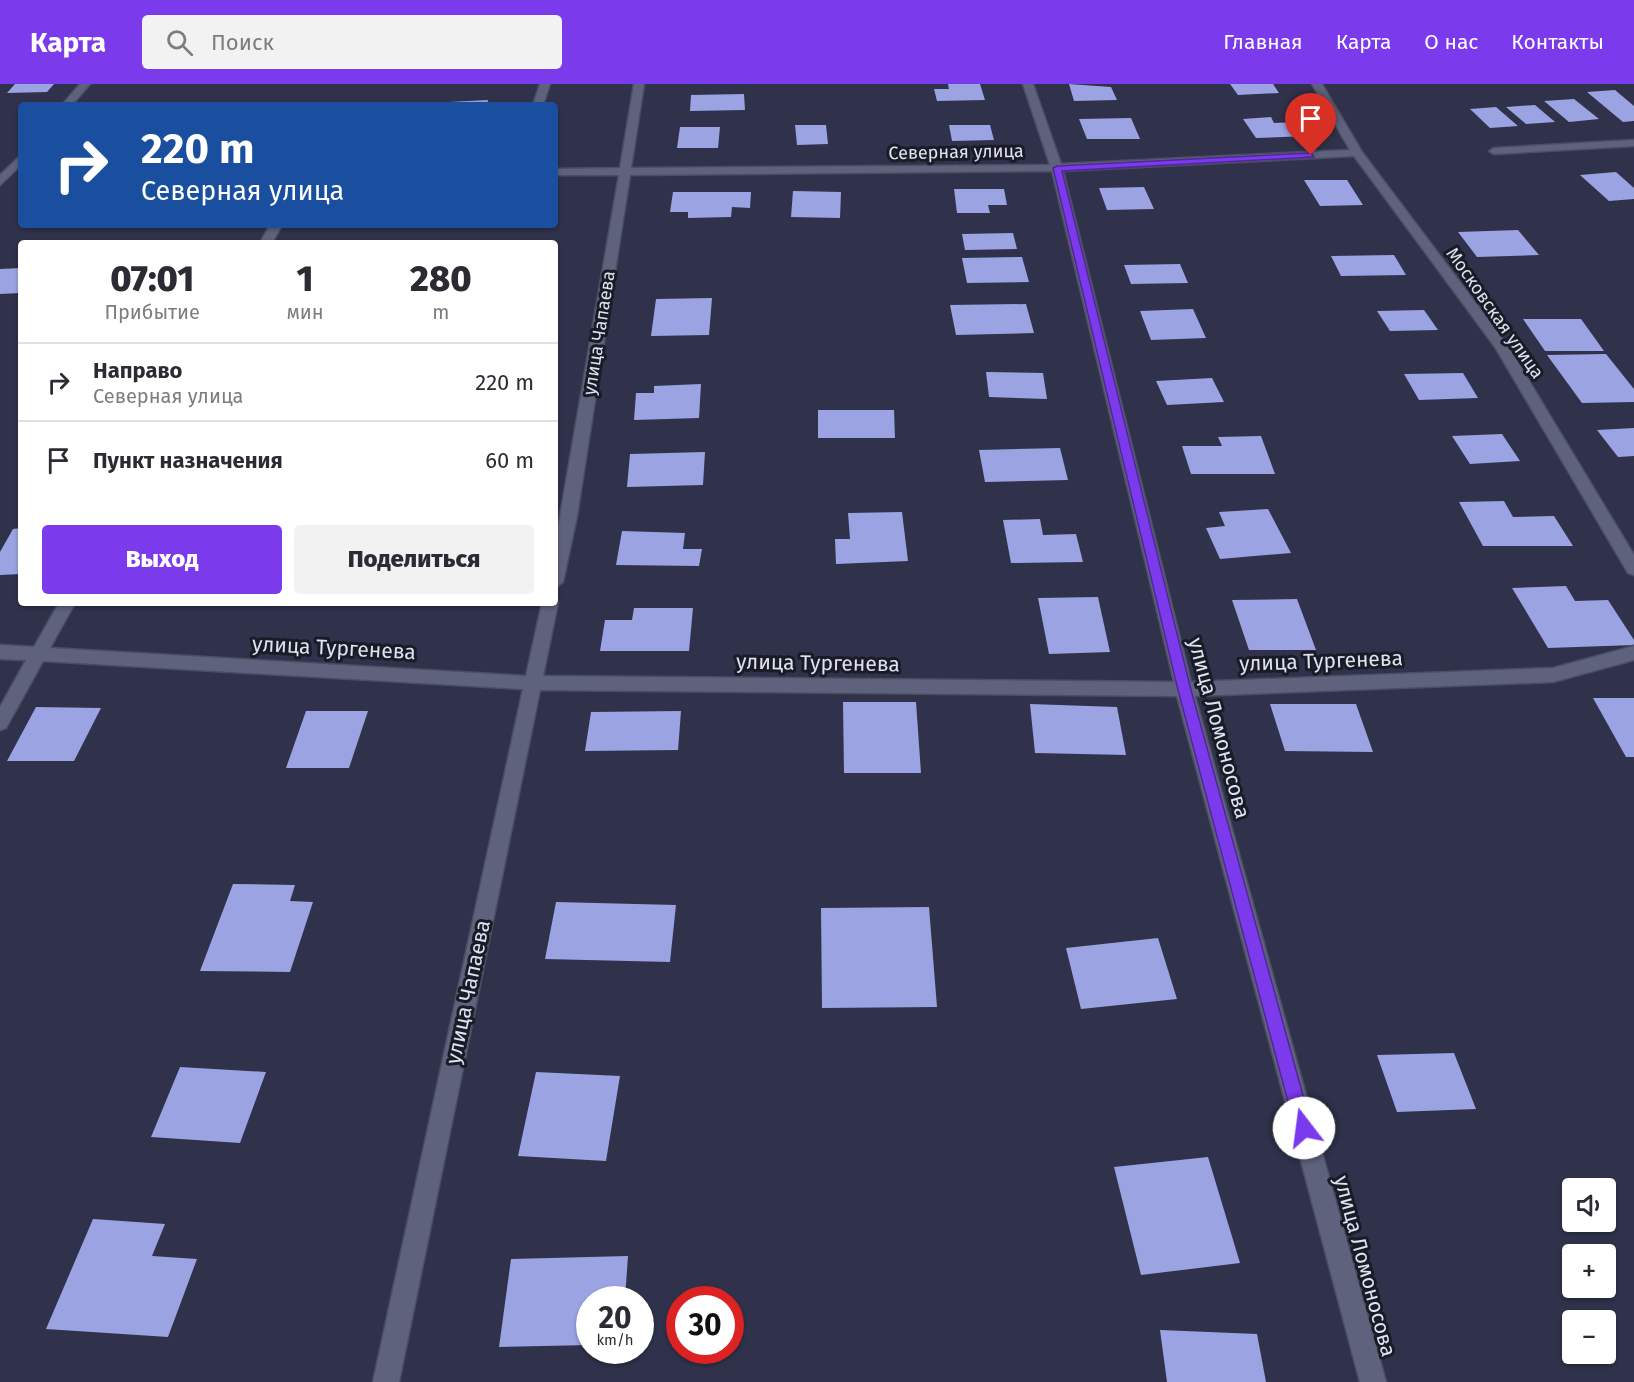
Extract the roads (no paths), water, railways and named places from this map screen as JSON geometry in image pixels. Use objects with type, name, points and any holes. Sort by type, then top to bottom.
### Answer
[{"type":"street","points":[[70,102],[86,84]]},
{"type":"street","points":[[539,102],[545,84]]},
{"type":"street","name":"улица Чапаева","points":[[558,568],[569,516],[639,84]]},
{"type":"street","name":"улица Ломоносова","points":[[1028,84],[1057,168],[1184,690],[1373,1382]]},
{"type":"street","name":"Московская улица","points":[[1317,84],[1334,117],[1357,153],[1501,346],[1634,569]]},
{"type":"street","points":[[1494,151],[1634,143]]},
{"type":"street","name":"Северная улица","points":[[558,172],[1057,168],[1357,153]]},
{"type":"street","points":[[4,183],[18,162]]},
{"type":"street","points":[[0,723],[65,606]]},
{"type":"street","name":"улица Чапаева","points":[[386,1382],[549,606]]},
{"type":"street","name":"улица Тургенева","points":[[0,652],[533,683],[1184,690],[1553,675],[1634,653]]}]
